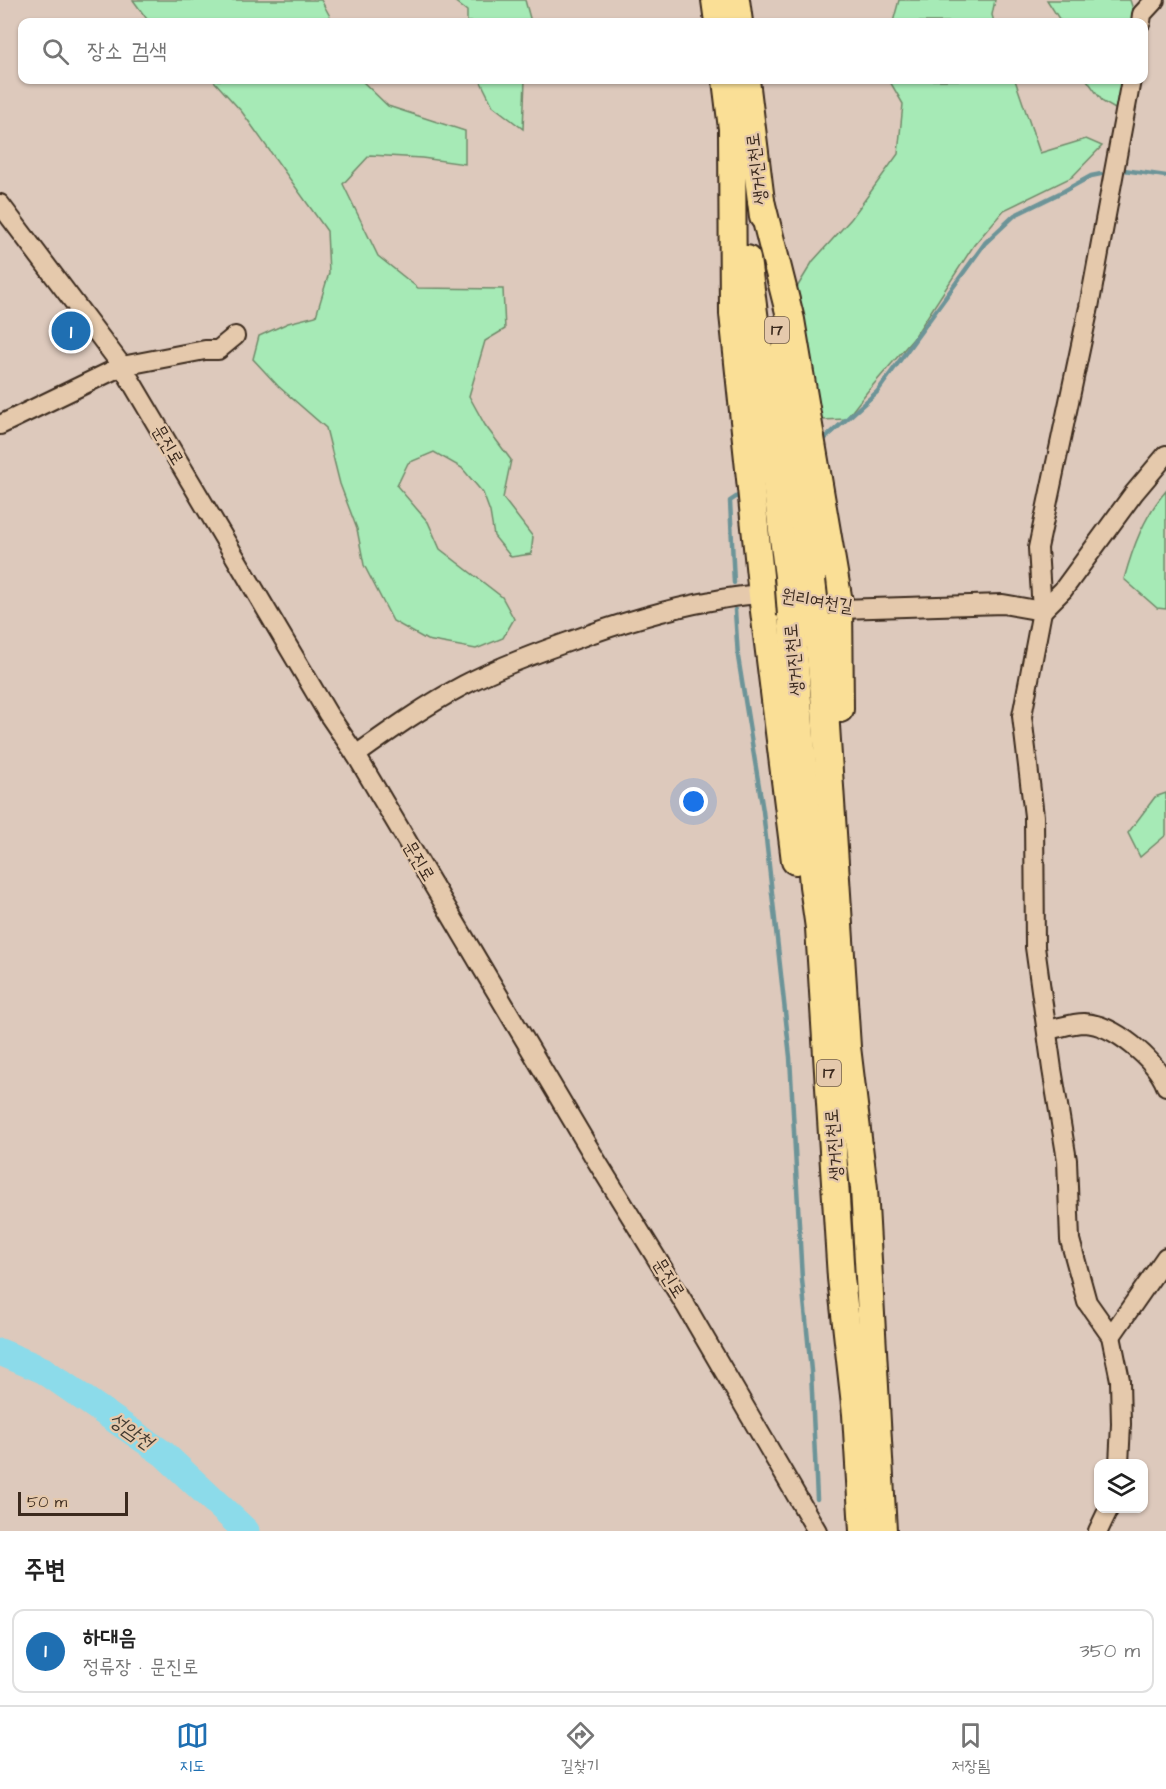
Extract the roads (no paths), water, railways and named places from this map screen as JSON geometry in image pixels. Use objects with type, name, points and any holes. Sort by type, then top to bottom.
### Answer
[{"type":"highway","points":[[715,0],[717,18]]},
{"type":"highway","points":[[736,0],[738,18]]},
{"type":"highway","name":"생거진천로","points":[[726,84],[752,299],[800,578]]},
{"type":"highway","name":"생거진천로","points":[[746,84],[787,408],[800,578],[791,615],[812,874],[819,928],[841,1278],[856,1414],[863,1531]]},
{"type":"highway","points":[[732,130],[733,314],[762,595],[794,854],[823,1006]]},
{"type":"highway","points":[[761,201],[791,320],[828,612]]},
{"type":"highway","name":"17","points":[[800,578],[828,612]]},
{"type":"highway","name":"생거진천로","points":[[828,612],[825,695],[847,1047],[864,1188],[883,1531]]},
{"type":"street","points":[[1142,18],[1142,14],[1155,0]]},
{"type":"street","points":[[1119,1459],[1120,1380],[1111,1336],[1087,1302],[1070,1240],[1067,1160],[1035,947],[1034,816],[1022,716],[1042,611],[1038,548],[1089,307],[1130,84]]},
{"type":"street","name":"문진로","points":[[0,204],[122,366],[328,714],[356,755],[596,1160],[686,1306],[817,1531]]},
{"type":"street","points":[[0,425],[122,366],[205,350],[218,350],[235,336]]},
{"type":"street","points":[[1042,611],[1063,590],[1134,493],[1166,455]]},
{"type":"street","name":"원리여천길","points":[[356,755],[407,719],[464,685],[524,658],[647,614],[746,595],[788,595],[828,612],[1003,604],[1042,611]]},
{"type":"street","points":[[1047,1030],[1084,1023],[1106,1028],[1140,1051],[1162,1075],[1166,1086]]},
{"type":"street","points":[[1111,1336],[1166,1257]]},
{"type":"street","points":[[1098,1531],[1107,1513]]},
{"type":"waterway","points":[[1124,170],[1166,176]]},
{"type":"waterway","points":[[821,442],[877,392],[985,243],[1015,215],[1091,176],[1101,174]]},
{"type":"waterway","points":[[734,583],[730,501],[742,493]]},
{"type":"waterway","points":[[735,610],[738,657],[763,811],[790,1057],[802,1280],[811,1371],[817,1499]]},
{"type":"waterway","name":"성암천","points":[[0,1352],[43,1370],[164,1454],[246,1531]]},
{"type":"place","name":"하대음","points":[[71,331]]}]
